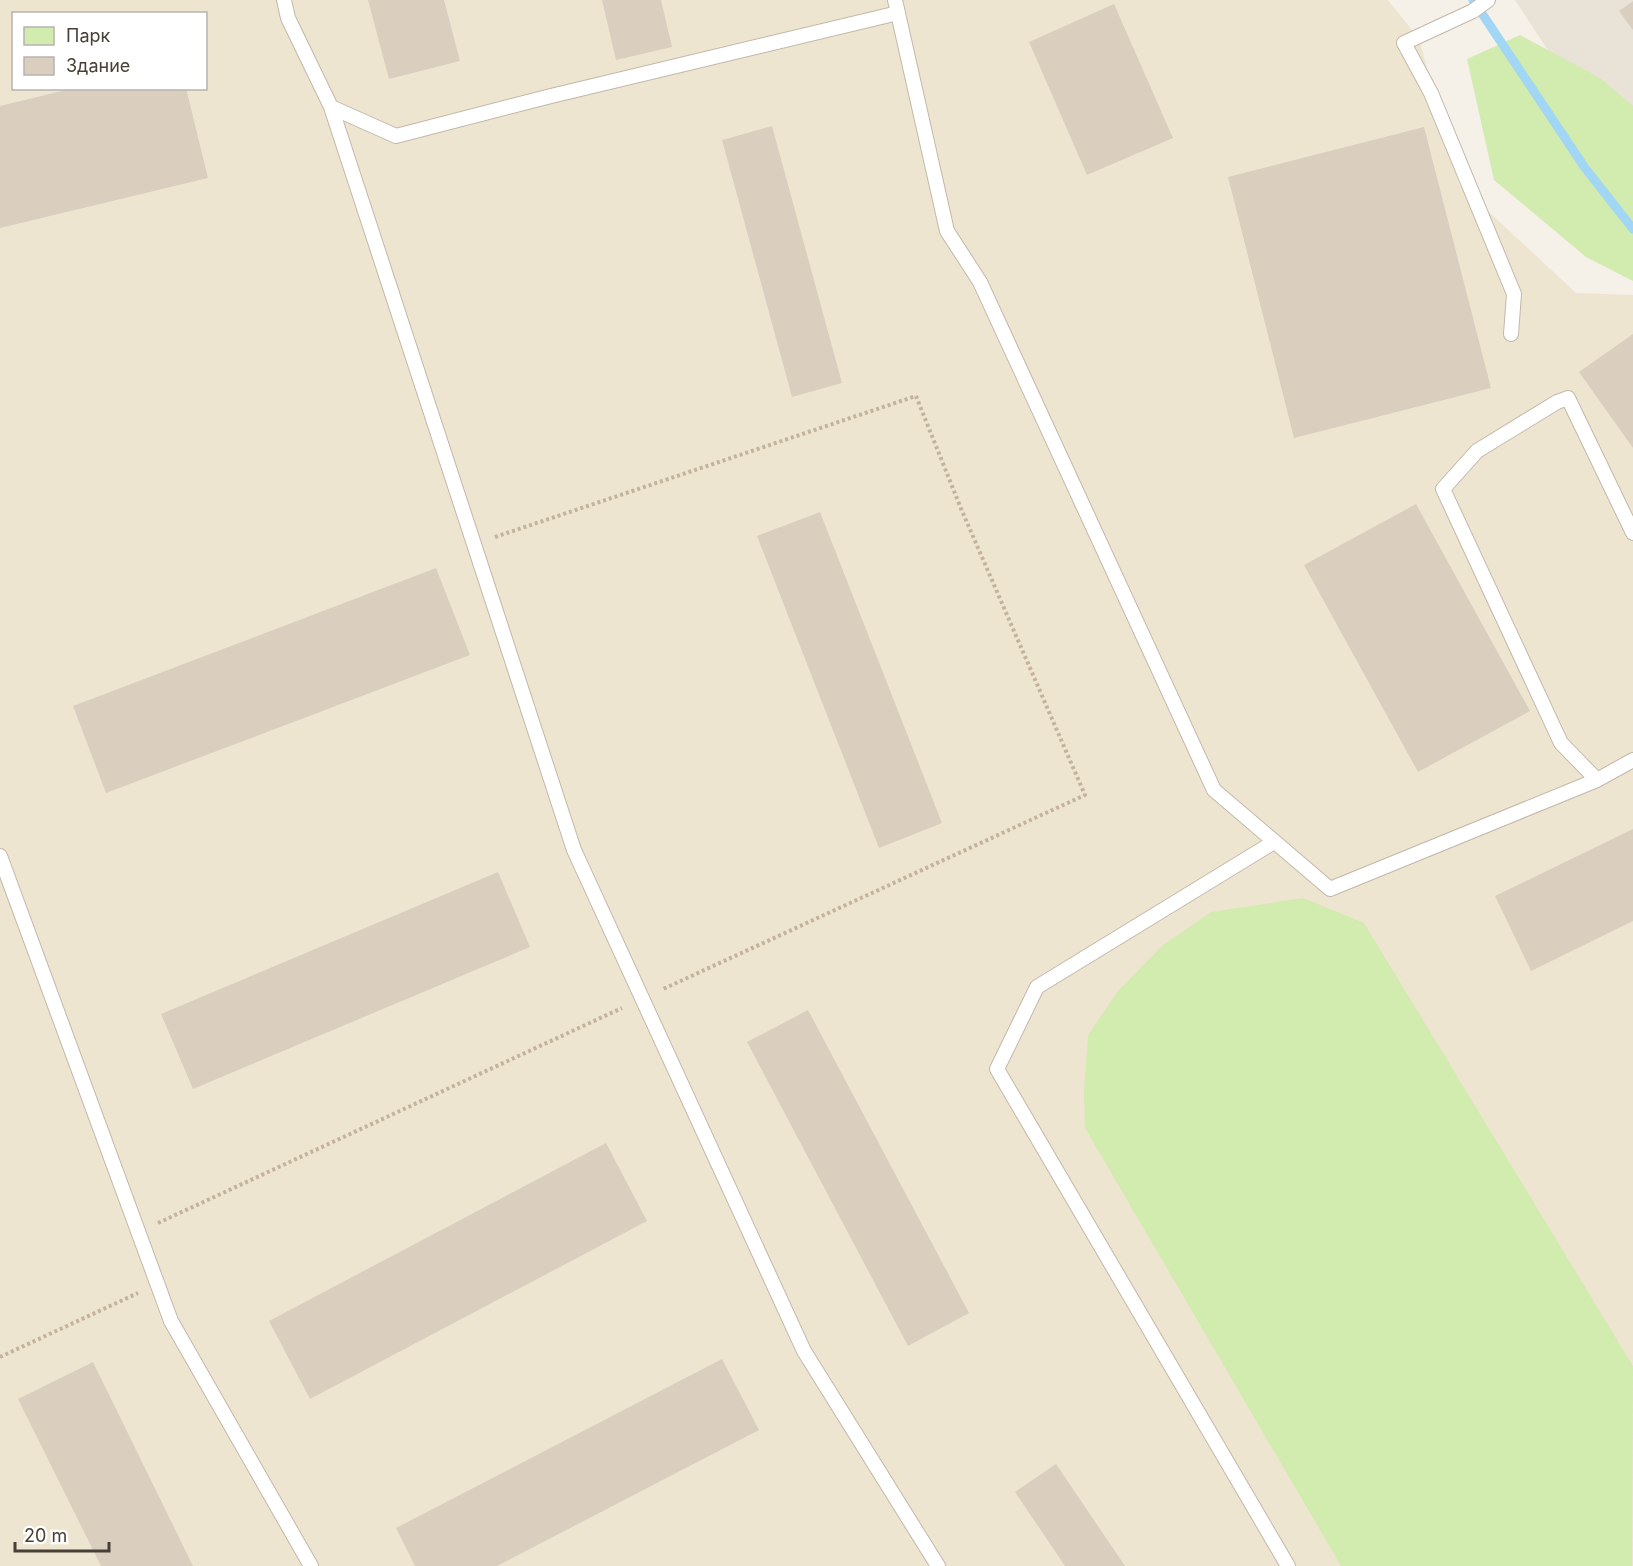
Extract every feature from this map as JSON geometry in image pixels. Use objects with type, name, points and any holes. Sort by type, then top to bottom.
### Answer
[{"type":"lane","points":[[284,0],[288,18],[331,107],[574,850],[804,1351],[938,1566]]},
{"type":"lane","points":[[1482,4],[1404,43],[1431,93],[1514,294],[1511,334]]},
{"type":"lane","points":[[331,107],[396,136],[897,7],[947,231],[980,282],[1214,790],[1330,889],[1597,780],[1633,760]]},
{"type":"lane","points":[[1597,780],[1562,743],[1443,489],[1477,451],[1557,402],[1568,398],[1633,532]]},
{"type":"lane","points":[[1274,842],[1037,987],[997,1069],[1288,1566]]},
{"type":"lane","points":[[0,856],[171,1321],[311,1566]]},
{"type":"path","points":[[138,1233],[1085,795],[962,511],[916,396],[474,544]]},
{"type":"path","points":[[0,1357],[157,1284]]},
{"type":"shaded area","points":[[0,0],[1388,0],[1419,39],[1459,184],[1576,293],[1633,295],[1633,1566],[0,1566]]},
{"type":"shaded area","points":[[1515,0],[1633,0],[1633,180]]},
{"type":"green space","points":[[1520,35],[1600,78],[1633,106],[1633,281],[1586,257],[1494,180],[1467,59]]},
{"type":"green space","points":[[1303,898],[1364,923],[1633,1366],[1632,1566],[1341,1566],[1085,1128],[1084,1093],[1088,1035],[1117,992],[1163,945],[1211,912]]},
{"type":"building","points":[[368,0],[444,0],[460,61],[389,79]]},
{"type":"building","points":[[602,0],[661,0],[672,47],[616,60]]},
{"type":"building","points":[[1633,1],[1633,30],[1619,11]]},
{"type":"building","points":[[1114,4],[1173,138],[1087,175],[1029,42]]},
{"type":"building","points":[[66,90],[186,90],[208,178],[0,228],[0,106]]},
{"type":"building","points":[[772,126],[842,383],[792,397],[722,140]]},
{"type":"building","points":[[1424,127],[1491,388],[1294,438],[1228,177]]},
{"type":"building","points":[[1633,334],[1633,448],[1579,372]]},
{"type":"building","points":[[1416,504],[1530,711],[1418,772],[1304,565]]},
{"type":"building","points":[[820,512],[942,823],[879,848],[757,536]]},
{"type":"building","points":[[436,568],[470,655],[106,793],[73,706]]},
{"type":"building","points":[[1633,829],[1633,921],[1531,971],[1495,896]]},
{"type":"building","points":[[498,872],[530,947],[193,1089],[161,1014]]},
{"type":"building","points":[[808,1010],[969,1313],[908,1346],[747,1042]]},
{"type":"building","points":[[606,1143],[647,1221],[310,1399],[269,1321]]},
{"type":"building","points":[[722,1359],[759,1430],[497,1566],[415,1566],[396,1528]]},
{"type":"building","points":[[93,1362],[193,1566],[101,1566],[18,1399]]},
{"type":"building","points":[[1056,1464],[1125,1566],[1065,1566],[1015,1492]]},
{"type":"waterway","points":[[1473,0],[1585,168],[1633,229]]}]
